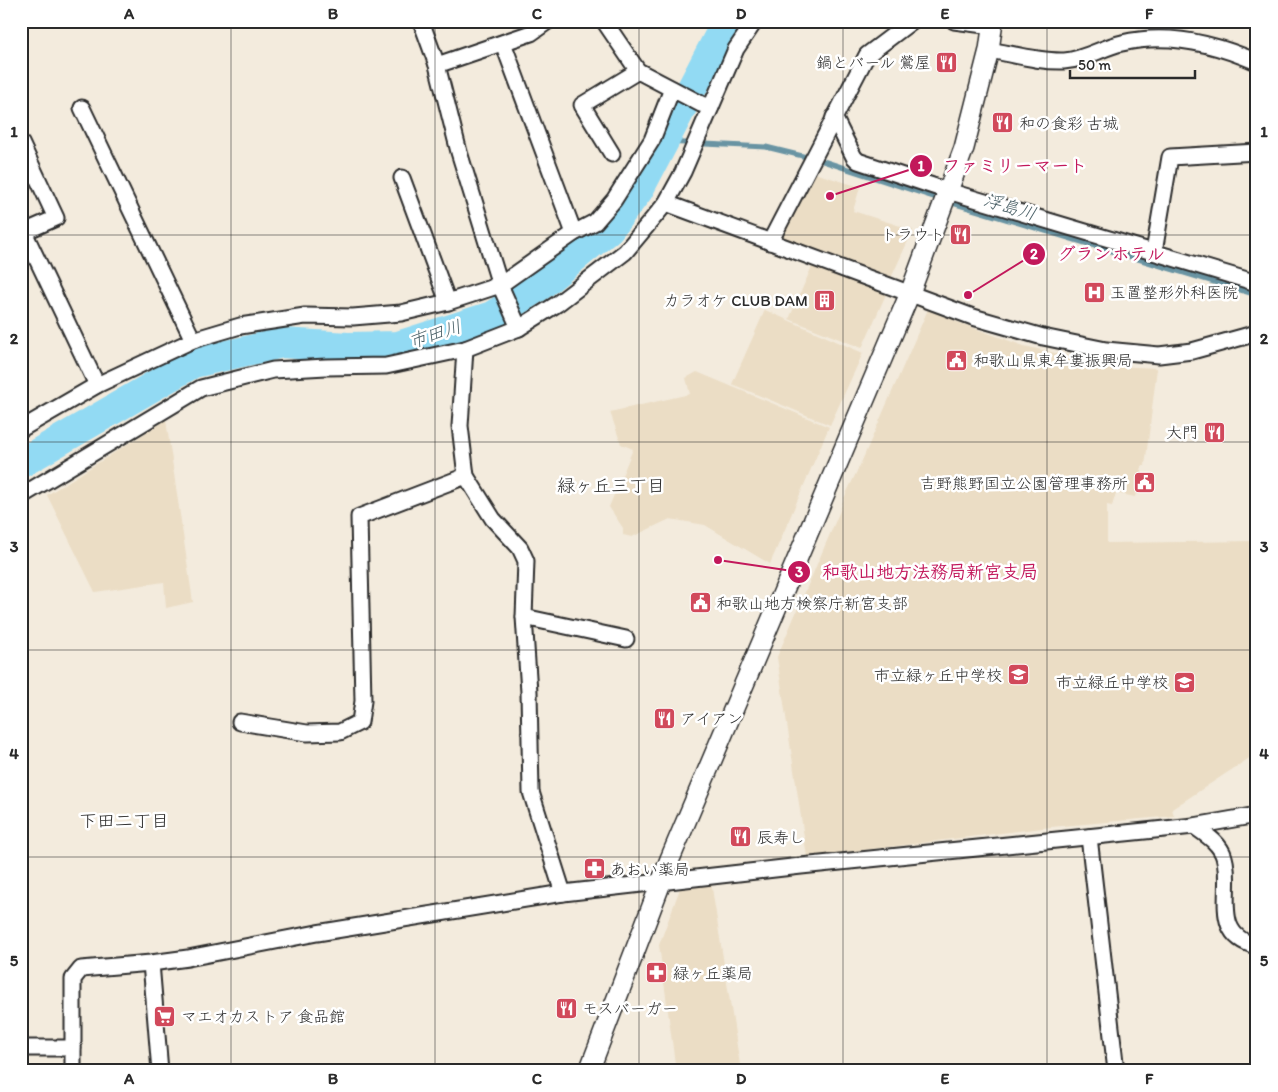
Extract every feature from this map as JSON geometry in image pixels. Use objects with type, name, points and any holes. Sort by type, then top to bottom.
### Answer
[{"type":"street","points":[[421,21],[437,65],[459,152],[500,285],[519,328]]},
{"type":"street","points":[[437,65],[531,33],[548,21]]},
{"type":"street","points":[[604,21],[638,71],[706,106]]},
{"type":"street","points":[[21,496],[201,388],[273,370],[386,366],[466,349],[519,328],[557,304],[625,252],[666,203],[683,172],[706,106],[736,49],[755,21]]},
{"type":"street","points":[[770,242],[867,55],[912,21]]},
{"type":"street","points":[[589,1071],[661,881],[910,293],[972,123],[993,24],[954,21]]},
{"type":"street","points":[[988,50],[1048,61],[1067,61],[1124,42],[1172,39],[1192,41],[1220,48],[1257,62]]},
{"type":"street","points":[[503,43],[574,233]]},
{"type":"street","points":[[612,154],[582,106],[638,71]]},
{"type":"street","points":[[21,429],[97,386],[193,340],[240,326],[305,316],[383,316],[448,302],[500,285],[574,233],[595,222],[614,200],[652,140],[672,89]]},
{"type":"street","points":[[82,108],[193,340]]},
{"type":"street","points":[[834,118],[854,157],[858,161],[948,191],[1257,283]]},
{"type":"street","points":[[21,143],[56,218],[24,232],[97,386]]},
{"type":"street","points":[[1154,252],[1170,157],[1257,152]]},
{"type":"street","points":[[402,178],[448,302]]},
{"type":"street","points":[[666,203],[973,317],[1043,337],[1106,350],[1159,355],[1180,353],[1257,334]]},
{"type":"street","points":[[466,349],[460,426],[466,476],[493,519],[520,548],[526,561],[524,617],[529,692],[531,792],[563,893]]},
{"type":"street","points":[[240,722],[307,733],[340,732],[360,722],[363,701],[358,517],[466,476]]},
{"type":"street","points":[[524,617],[626,639]]},
{"type":"street","points":[[73,1071],[74,979],[81,969],[188,958],[318,933],[563,893],[661,881],[1194,826],[1257,815]]},
{"type":"street","points":[[1194,826],[1210,838],[1219,847],[1224,856],[1226,913],[1230,928],[1242,942],[1257,946]]},
{"type":"street","points":[[1089,837],[1116,1071]]},
{"type":"street","points":[[151,963],[160,1071]]},
{"type":"street","points":[[21,1048],[73,1048]]},
{"type":"shaded area","points":[[811,172],[860,187],[853,211],[913,230],[891,278],[781,239],[780,231]]},
{"type":"shaded area","points":[[813,264],[887,292],[862,348],[789,319]]},
{"type":"shaded area","name":"市立緑ヶ丘中学校","points":[[929,307],[957,322],[1024,346],[1113,366],[1157,368],[1145,466],[1142,466],[1135,497],[1116,493],[1112,506],[1107,505],[1107,543],[1257,541],[1257,753],[1172,809],[1174,816],[1051,827],[807,857],[777,657],[844,498]]},
{"type":"shaded area","points":[[765,310],[863,353],[830,425],[732,384]]},
{"type":"shaded area","points":[[697,372],[829,427],[770,564],[705,525],[670,519],[632,537],[623,535],[623,528],[609,507],[633,449],[621,444],[610,412],[690,394],[686,378]]},
{"type":"shaded area","points":[[166,420],[193,602],[166,608],[164,582],[95,592],[47,495]]},
{"type":"shaded area","points":[[711,882],[741,1071],[676,1071],[659,945],[681,886]]},
{"type":"waterway","name":"市田川","points":[[21,463],[193,363],[282,343],[348,347],[398,346],[492,316],[541,285],[609,229],[638,191],[727,21]]},
{"type":"waterway","name":"浮島川","points":[[664,142],[766,147],[823,161],[940,199]]},
{"type":"waterway","name":"浮島川","points":[[949,202],[1257,295]]},
{"type":"place","name":"鍋とバール 鶯屋","points":[[947,62]]},
{"type":"place","name":"和の食彩 古城","points":[[1003,123]]},
{"type":"place","name":"ファミリーマート","points":[[830,196]]},
{"type":"place","name":"トラウト","points":[[961,234]]},
{"type":"place","name":"玉置整形外科医院","points":[[1094,292]]},
{"type":"place","name":"グランホテル","points":[[968,295]]},
{"type":"place","name":"カラオケ CLUB DAM","points":[[824,300]]},
{"type":"place","name":"和歌山県東牟婁振興局","points":[[957,360]]},
{"type":"place","name":"大門","points":[[1214,432]]},
{"type":"place","name":"吉野熊野国立公園管理事務所","points":[[1144,483]]},
{"type":"place","name":"和歌山地方法務局新宮支局","points":[[718,560]]},
{"type":"place","name":"和歌山地方検察庁新宮支部","points":[[700,603]]},
{"type":"place","name":"市立緑ヶ丘中学校","points":[[1018,675]]},
{"type":"place","name":"市立緑丘中学校","points":[[1184,682]]},
{"type":"place","name":"アイアン","points":[[664,718]]},
{"type":"place","name":"辰寿し","points":[[741,837]]},
{"type":"place","name":"あおい薬局","points":[[594,869]]},
{"type":"place","name":"緑ヶ丘薬局","points":[[657,973]]},
{"type":"place","name":"モスバーガー","points":[[566,1008]]},
{"type":"place","name":"マエオカストア 食品館","points":[[165,1016]]},
{"type":"district","name":"緑ヶ丘三丁目","points":[[611,486]]},
{"type":"district","name":"下田二丁目","points":[[124,821]]}]
